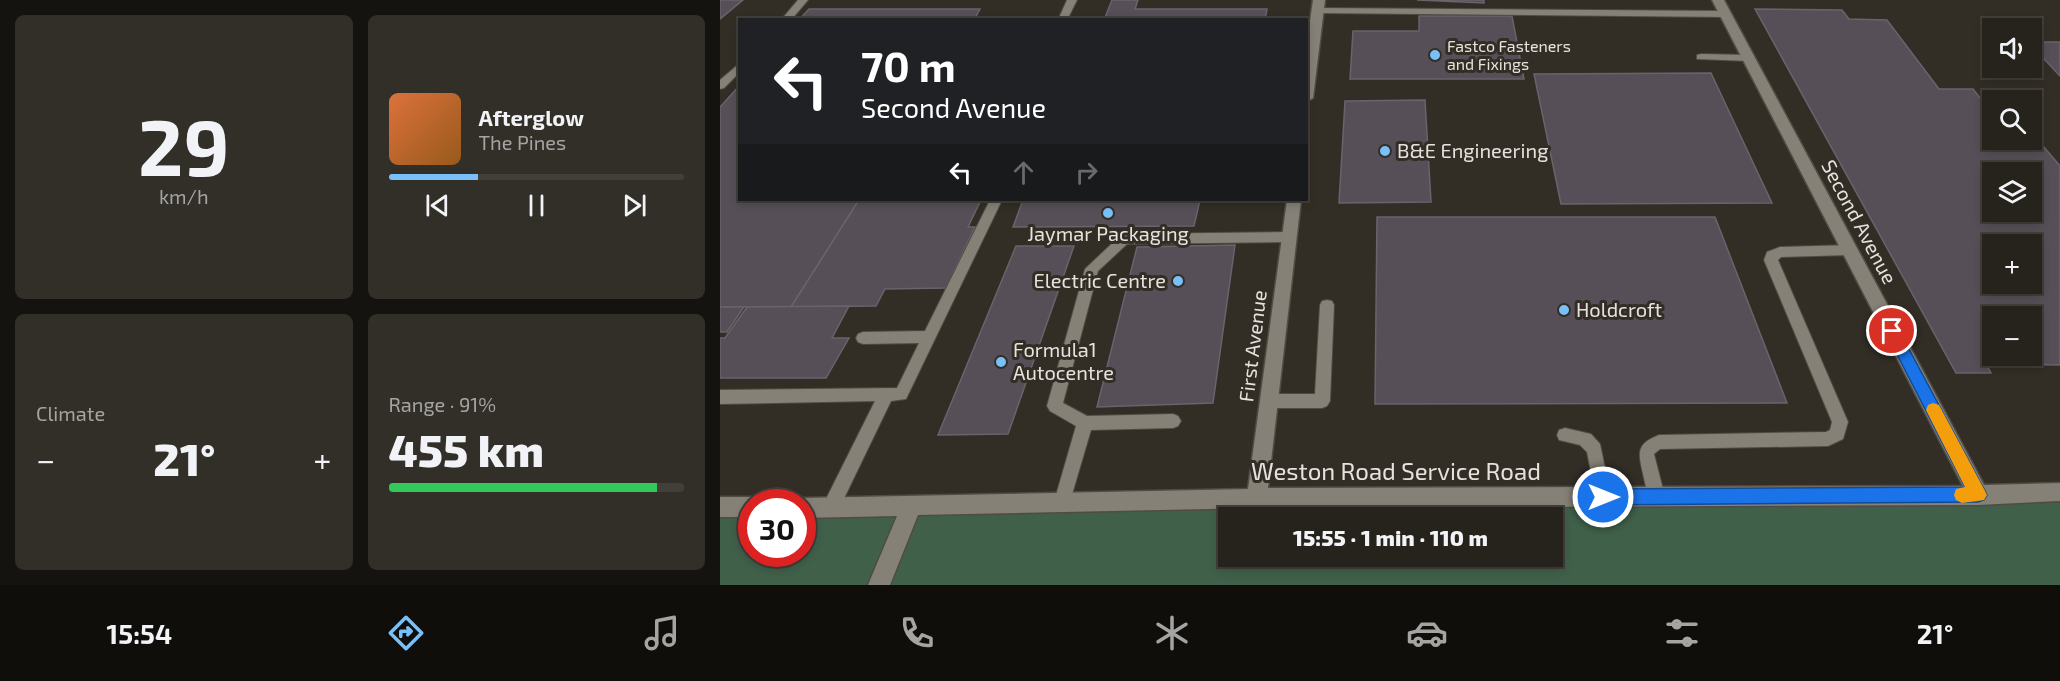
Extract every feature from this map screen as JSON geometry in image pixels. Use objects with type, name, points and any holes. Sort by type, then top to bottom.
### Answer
[{"type":"street","points":[[1308,82],[1318,5]]},
{"type":"street","name":"Second Avenue","points":[[1722,7],[1978,495]]},
{"type":"street","name":"First Avenue","points":[[1257,498],[1294,201]]},
{"type":"street","name":"Weston Road Service Road","points":[[816,508],[1257,498],[1978,495],[2060,492]]},
{"type":"street","points":[[879,585],[912,505]]},
{"type":"street","points":[[720,507],[738,507]]},
{"type":"lane","points":[[786,18],[803,0]]},
{"type":"lane","points":[[1063,18],[1072,0]]},
{"type":"lane","points":[[1318,5],[1722,7]]},
{"type":"lane","points":[[1701,57],[1749,58]]},
{"type":"lane","points":[[720,86],[738,68]]},
{"type":"lane","points":[[720,397],[901,394],[996,201]]},
{"type":"lane","points":[[1173,421],[1085,423],[1055,406],[1092,269],[1124,239],[1289,237]]},
{"type":"lane","points":[[1657,497],[1646,454],[1649,447],[1659,442],[1828,439],[1837,434],[1840,423],[1771,260],[1772,255],[1780,252],[1850,250]]},
{"type":"lane","points":[[1269,401],[1322,401],[1327,306]]},
{"type":"lane","points":[[863,338],[929,337]]},
{"type":"lane","points":[[830,508],[886,393]]},
{"type":"lane","points":[[1062,502],[1085,423]]},
{"type":"lane","points":[[1565,435],[1585,439],[1594,449],[1603,497]]},
{"type":"green space","points":[[2060,492],[2060,585],[720,585],[720,507],[738,507],[738,567],[816,567],[816,508]]},
{"type":"building","points":[[720,0],[743,0],[720,19]]},
{"type":"building","points":[[1112,0],[1138,0],[1135,9],[1267,9],[1265,18],[1105,18]]},
{"type":"building","points":[[1417,0],[1484,0],[1484,3]]},
{"type":"building","points":[[809,9],[980,9],[975,18],[801,18]]},
{"type":"building","points":[[1755,9],[1842,10],[1849,19],[1887,20],[1939,89],[1973,89],[1982,100],[1982,150],[2042,150],[2043,146],[2060,166],[2060,365],[2042,365],[2042,306],[1982,306],[1982,366],[1987,366],[1991,373],[1956,373]]},
{"type":"building","name":"Fastco Fasteners and Fixings","points":[[1419,16],[1512,16],[1524,79],[1350,79],[1353,31],[1419,31]]},
{"type":"building","points":[[2042,42],[2060,42],[2060,76],[2042,57]]},
{"type":"building","points":[[1711,73],[1772,203],[1561,204],[1534,74]]},
{"type":"building","points":[[738,87],[738,201],[858,201],[791,307],[720,307],[720,107]]},
{"type":"building","name":"B&E Engineering","points":[[1425,100],[1431,202],[1339,203],[1345,101]]},
{"type":"building","points":[[858,201],[981,201],[968,227],[975,227],[946,288],[885,289],[876,306],[791,307]]},
{"type":"building","name":"Jaymar Packaging","points":[[1023,201],[1200,201],[1194,226],[1013,227]]},
{"type":"building","name":"Holdcroft","points":[[1377,217],[1715,217],[1787,403],[1375,404]]},
{"type":"building","points":[[1235,245],[1213,403],[1097,407],[1137,247]]},
{"type":"building","name":"Formula1 Autocentre","points":[[1016,246],[1074,246],[1008,434],[938,435]]},
{"type":"building","points":[[849,306],[832,338],[849,338],[826,378],[720,378],[720,338],[725,338],[747,307]]},
{"type":"building","points":[[720,307],[744,307],[727,332],[720,332]]},
{"type":"slow traffic","points":[[1933,410],[1978,495],[1962,495]]},
{"type":"place","name":"Fastco Fasteners and Fixings","points":[[1435,55]]},
{"type":"place","name":"B&E Engineering","points":[[1385,151]]},
{"type":"place","name":"Jaymar Packaging","points":[[1108,213]]},
{"type":"place","name":"Electric Centre","points":[[1178,281]]},
{"type":"place","name":"Holdcroft","points":[[1564,310]]},
{"type":"place","name":"Formula1 Autocentre","points":[[1001,362]]},
{"type":"route","points":[[1603,497],[1978,495],[1892,331]]}]
